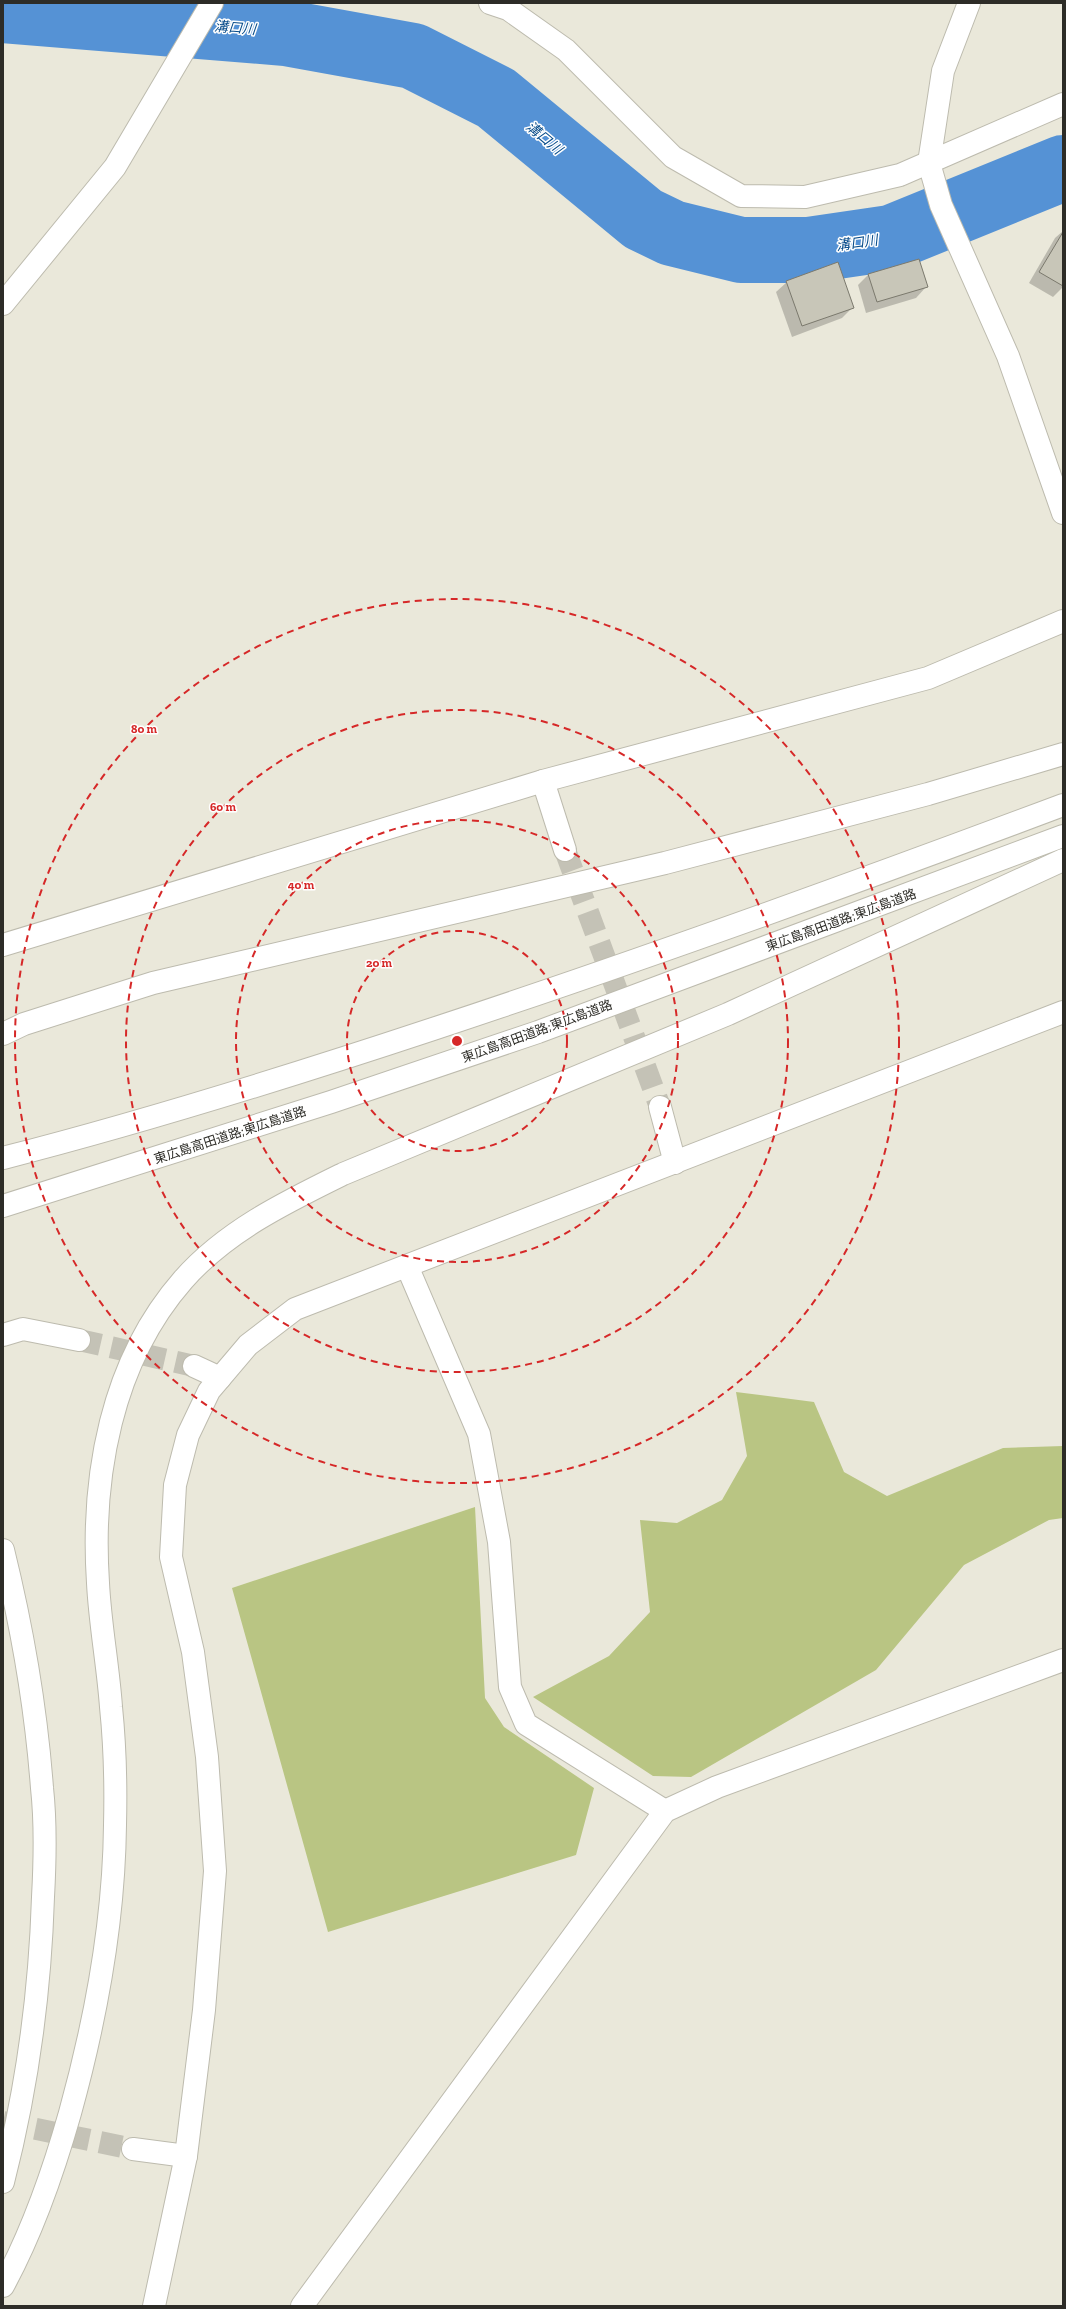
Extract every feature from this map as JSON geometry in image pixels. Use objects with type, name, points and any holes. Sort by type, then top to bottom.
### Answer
[{"type":"main road","points":[[3,304],[114,167],[212,3]]},
{"type":"main road","points":[[490,3],[508,9],[566,50],[673,157],[741,196],[805,197],[900,175],[1063,104]]},
{"type":"main road","points":[[969,3],[943,71],[929,163],[941,205],[1008,356],[1063,513]]},
{"type":"main road","points":[[3,945],[543,781],[928,678],[1063,622]]},
{"type":"main road","points":[[3,1034],[32,1021],[154,983],[665,863],[928,794],[1063,754]]},
{"type":"main road","points":[[543,781],[565,850]]},
{"type":"main road","points":[[3,1158],[66,1142],[274,1081],[494,1009],[706,935],[1063,805]]},
{"type":"main road","name":"東広島高田道路;東広島道路","points":[[3,1206],[331,1102],[538,1032],[1063,836]]},
{"type":"main road","points":[[3,2286],[17,2261],[41,2206],[61,2145],[92,2025],[104,1954],[115,1835],[115,1768],[111,1706],[98,1584],[95,1526],[99,1477],[109,1428],[122,1386],[139,1346],[158,1312],[184,1278],[219,1247],[257,1219],[299,1196],[350,1171],[728,1014],[1063,860]]},
{"type":"main road","points":[[154,2306],[186,2156],[204,2010],[215,1870],[208,1757],[193,1652],[171,1557],[175,1485],[188,1435],[209,1391],[248,1345],[296,1309],[1063,1012]]},
{"type":"main road","points":[[660,1107],[675,1163]]},
{"type":"main road","points":[[407,1266],[479,1434],[500,1542],[510,1687],[526,1724],[665,1811]]},
{"type":"main road","points":[[3,1335],[23,1328],[79,1340]]},
{"type":"main road","points":[[194,1366],[220,1378]]},
{"type":"main road","points":[[3,1550],[20,1631],[34,1714],[43,1788],[45,1862],[42,1934],[28,2071],[3,2182]]},
{"type":"main road","points":[[302,2306],[665,1811],[717,1787],[1063,1660]]},
{"type":"main road","points":[[134,2149],[186,2156]]},
{"type":"green space","points":[[736,1392],[814,1402],[844,1472],[887,1496],[1003,1448],[1063,1446],[1063,1518],[1049,1520],[964,1565],[876,1670],[691,1777],[653,1776],[533,1697],[609,1656],[650,1612],[640,1520],[677,1523],[722,1500],[747,1456]]},
{"type":"green space","points":[[475,1507],[485,1698],[504,1727],[594,1788],[576,1855],[328,1932],[232,1588]]},
{"type":"building","points":[[1063,232],[1063,286],[1039,272]]},
{"type":"building","points":[[919,259],[928,287],[877,302],[868,274]]},
{"type":"building","points":[[838,262],[854,308],[802,326],[786,281]]},
{"type":"waterway","name":"溝口川","points":[[3,10],[286,33],[413,56],[496,98],[643,219],[672,233],[741,250],[809,250],[891,238],[1063,168]]},
{"type":"tunnel","points":[[565,850],[660,1107]]},
{"type":"tunnel","points":[[79,1340],[194,1366]]},
{"type":"tunnel","points":[[3,2122],[133,2149]]}]
